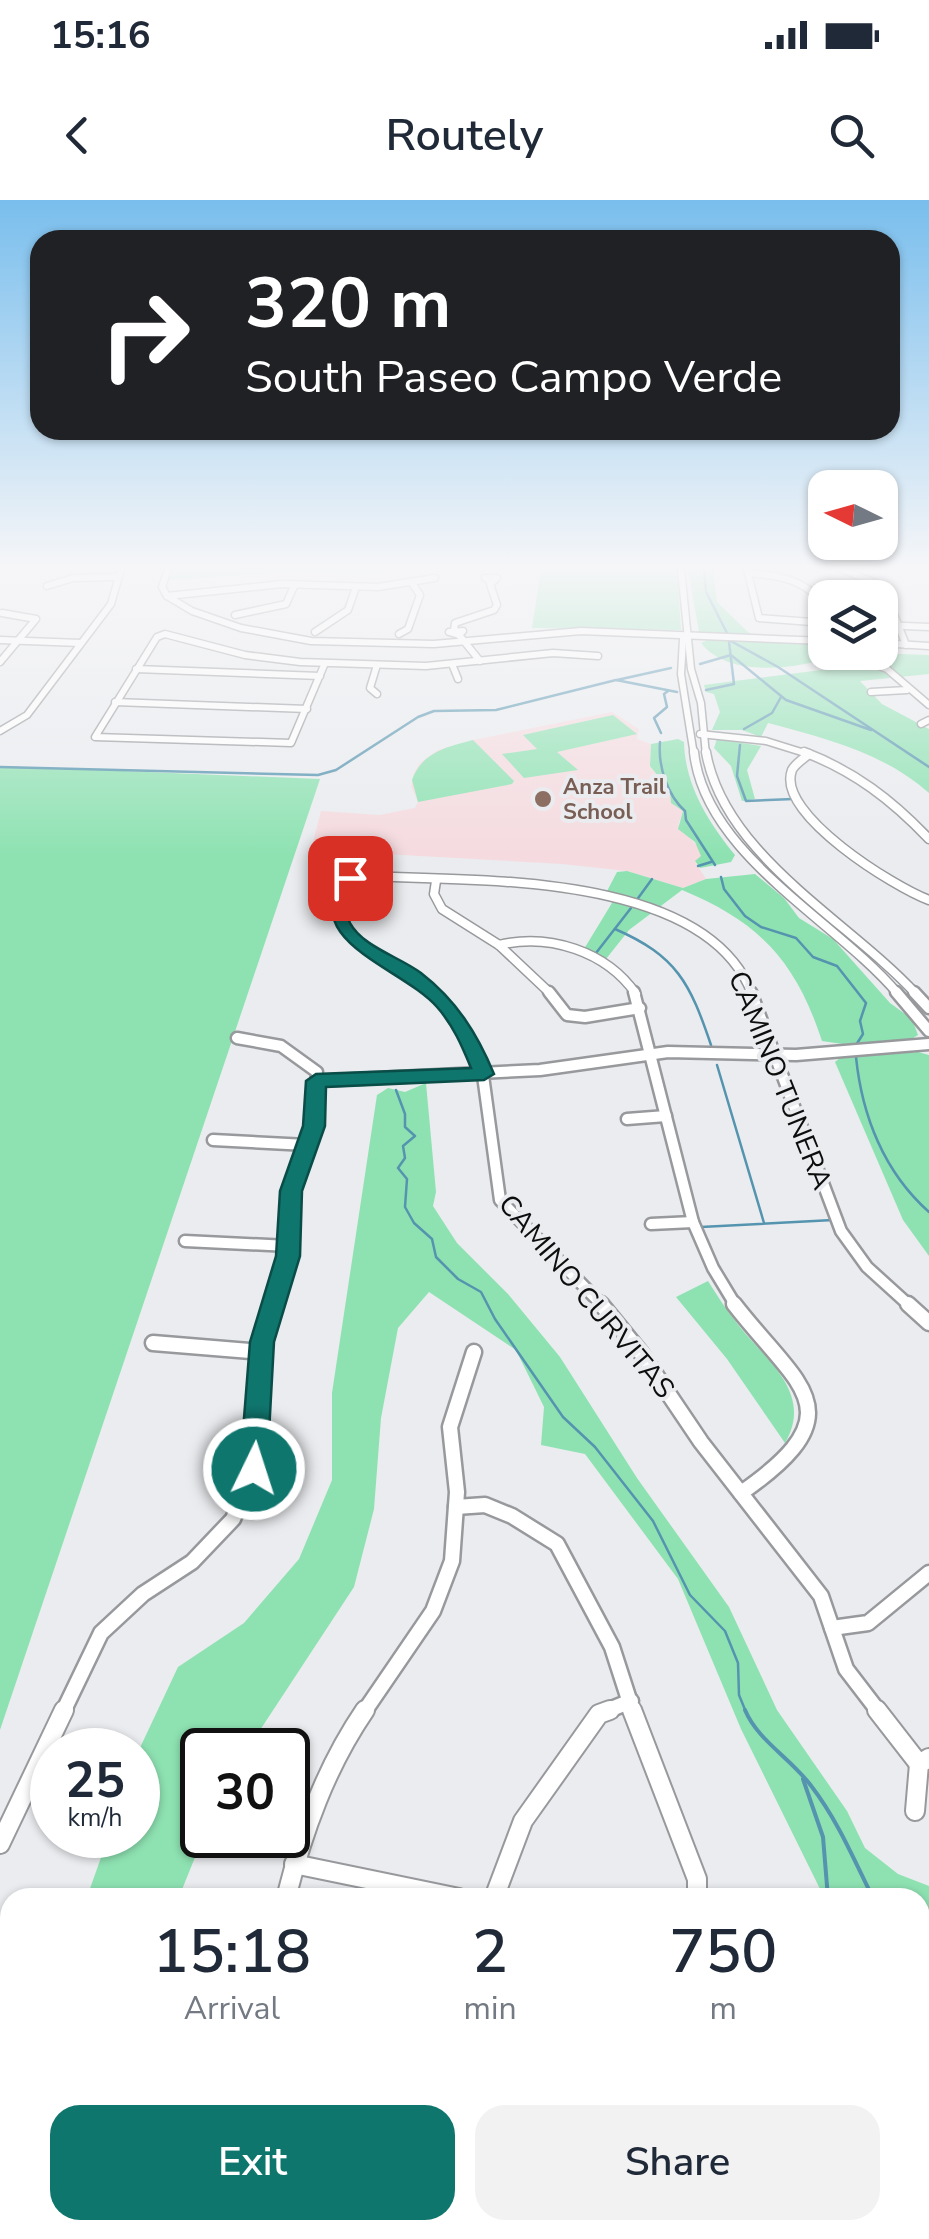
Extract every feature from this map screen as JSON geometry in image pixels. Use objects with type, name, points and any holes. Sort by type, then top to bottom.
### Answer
[{"type":"street","points":[[1,735],[21,721],[65,664]]},
{"type":"street","points":[[139,664],[95,737],[286,745],[296,738],[325,664]]},
{"type":"street","points":[[355,664],[441,664]]},
{"type":"street","points":[[452,664],[458,679]]},
{"type":"street","points":[[682,664],[700,781],[724,827],[766,874],[872,964],[929,1030]]},
{"type":"street","points":[[692,664],[712,780],[744,834],[787,879],[876,952],[929,1008]]},
{"type":"street","points":[[377,665],[370,688],[377,694]]},
{"type":"street","points":[[136,669],[320,676]]},
{"type":"street","points":[[887,670],[929,705]]},
{"type":"street","points":[[871,692],[929,694]]},
{"type":"street","points":[[115,702],[307,709]]},
{"type":"street","points":[[692,734],[759,740],[809,754],[872,784],[929,839]]},
{"type":"street","points":[[809,754],[794,767],[790,777],[806,808],[862,868],[897,889],[929,900]]},
{"type":"street","name":"CAMINO TUNERA","points":[[350,878],[569,889],[632,902],[708,936],[738,966],[842,1231],[867,1268],[929,1323]]},
{"type":"street","name":"CAMINO CURVITAS","points":[[350,878],[339,915],[342,925],[358,942],[413,976],[444,1002],[469,1037],[484,1074],[500,1200],[614,1320],[820,1596],[846,1669],[924,1761]]},
{"type":"street","points":[[436,881],[434,894],[442,910],[499,945],[572,1017],[640,1008]]},
{"type":"street","points":[[499,945],[511,940],[535,940],[608,964],[631,984],[693,1222],[706,1258],[730,1297],[793,1370],[805,1407],[805,1427],[794,1454],[741,1492]]},
{"type":"street","points":[[0,1844],[101,1633],[143,1594],[192,1562],[233,1519],[254,1469],[262,1352],[288,1246],[291,1191],[314,1126],[317,1072],[297,1051],[268,1039],[237,1038]]},
{"type":"street","points":[[316,1081],[484,1074],[651,1054],[774,1054],[929,1044]]},
{"type":"street","points":[[627,1118],[666,1116]]},
{"type":"street","points":[[212,1140],[307,1145]]},
{"type":"street","points":[[651,1224],[693,1222]]},
{"type":"street","points":[[185,1242],[288,1246]]},
{"type":"street","points":[[152,1343],[262,1352]]},
{"type":"street","points":[[288,1888],[303,1832],[344,1742],[433,1611],[452,1561],[456,1507],[450,1427],[474,1352]]},
{"type":"street","points":[[456,1507],[485,1506],[512,1516],[556,1544],[612,1647],[645,1748],[697,1878],[697,1888]]},
{"type":"street","points":[[832,1628],[868,1623],[929,1573]]},
{"type":"street","points":[[498,1888],[522,1821],[598,1714],[631,1701]]},
{"type":"street","points":[[915,1811],[924,1761]]},
{"type":"street","points":[[294,1864],[410,1888]]},
{"type":"shaded area","name":"Anza Trail School","points":[[612,712],[639,729],[637,739],[651,744],[650,766],[670,791],[675,806],[683,811],[678,825],[700,849],[701,856],[695,862],[706,879],[683,888],[627,871],[562,864],[311,850],[321,811],[380,815],[415,808],[418,802],[411,786],[414,773],[420,763],[438,750]]},
{"type":"green space","points":[[739,664],[805,664],[786,667]]},
{"type":"green space","points":[[898,664],[929,664],[929,674],[860,681],[882,704],[929,729],[929,793],[873,757],[811,735],[768,723],[761,737],[742,730],[712,730],[720,712],[714,694],[706,692],[704,685],[822,670],[898,670]]},
{"type":"green space","points":[[613,715],[637,734],[557,752],[578,770],[524,778],[502,754],[537,749],[523,735]]},
{"type":"green space","points":[[678,739],[684,742],[693,788],[735,855],[731,862],[700,868],[695,861],[701,856],[695,842],[678,829],[683,811],[671,803],[670,791],[650,766],[651,744]]},
{"type":"green space","points":[[717,739],[761,746],[747,770],[755,799],[742,801],[731,766],[714,748]]},
{"type":"green space","points":[[473,740],[514,781],[512,784],[418,802],[412,780],[422,763],[437,752]]},
{"type":"green space","points":[[0,766],[320,779],[0,1730]]},
{"type":"green space","points":[[627,871],[683,888],[706,879],[755,874],[784,898],[799,918],[833,939],[890,1003],[912,1019],[918,1035],[910,1040],[849,1045],[822,1041],[800,989],[772,948],[733,916],[682,890],[629,930],[606,959],[584,949],[615,898],[605,895],[617,872]]},
{"type":"green space","points":[[918,1052],[929,1055],[929,1256],[903,1220],[835,1062],[840,1058]]},
{"type":"green space","points":[[426,1083],[436,1192],[433,1206],[457,1243],[508,1294],[560,1357],[637,1478],[729,1607],[777,1710],[847,1811],[865,1848],[898,1874],[929,1888],[820,1888],[741,1729],[678,1579],[585,1454],[541,1445],[544,1407],[516,1350],[429,1292],[398,1328],[381,1418],[374,1509],[354,1587],[261,1728],[180,1728],[180,1858],[195,1858],[183,1888],[90,1888],[101,1858],[160,1858],[160,1728],[149,1728],[178,1667],[244,1623],[299,1559],[332,1480],[332,1393],[377,1095],[388,1088],[405,1092]]},
{"type":"green space","points":[[708,1281],[788,1387],[794,1413],[785,1443],[727,1359],[676,1297]]},
{"type":"waterway","points":[[706,690],[734,684],[732,664]]},
{"type":"waterway","points":[[742,664],[786,700],[871,730]]},
{"type":"waterway","points":[[773,664],[929,767]]},
{"type":"waterway","points":[[617,680],[671,668]]},
{"type":"waterway","points":[[0,767],[318,775],[336,770],[418,717],[434,711],[496,710],[616,680],[677,692]]},
{"type":"waterway","points":[[661,733],[654,718],[667,707],[664,694],[668,691]]},
{"type":"waterway","points":[[744,729],[772,713],[781,697]]},
{"type":"waterway","points":[[660,742],[662,770],[669,788],[715,865]]},
{"type":"waterway","points":[[740,745],[737,776],[746,801],[793,799]]},
{"type":"waterway","points":[[698,866],[711,862]]},
{"type":"waterway","points":[[721,877],[724,889],[745,916],[761,927],[796,938],[813,957],[837,966],[866,1003],[860,1021],[863,1034],[856,1045]]},
{"type":"waterway","points":[[636,901],[652,879]]},
{"type":"waterway","points":[[596,953],[631,908]]},
{"type":"waterway","points":[[615,929],[653,950],[678,974],[696,1005],[711,1045]]},
{"type":"waterway","points":[[856,1057],[864,1100],[878,1142],[899,1179],[929,1212]]},
{"type":"waterway","points":[[717,1065],[764,1223]]},
{"type":"waterway","points":[[396,1090],[405,1114],[405,1127],[415,1136],[403,1146],[405,1158],[398,1168],[407,1179],[405,1207],[414,1223],[432,1239],[436,1257],[458,1279],[481,1292],[495,1319],[563,1417],[595,1447],[653,1521],[690,1595],[725,1631],[738,1663],[739,1695],[746,1711]]},
{"type":"waterway","points":[[701,1227],[833,1220]]},
{"type":"waterway","points":[[746,1711],[758,1731],[821,1800],[868,1888]]},
{"type":"waterway","points":[[803,1779],[823,1837],[827,1888]]},
{"type":"place","name":"Anza Trail School","points":[[543,799]]},
{"type":"route","points":[[254,1469],[262,1342],[288,1256],[291,1191],[314,1126],[316,1081],[484,1074],[469,1037],[444,1002],[413,976],[348,934],[339,915],[350,878]]}]
